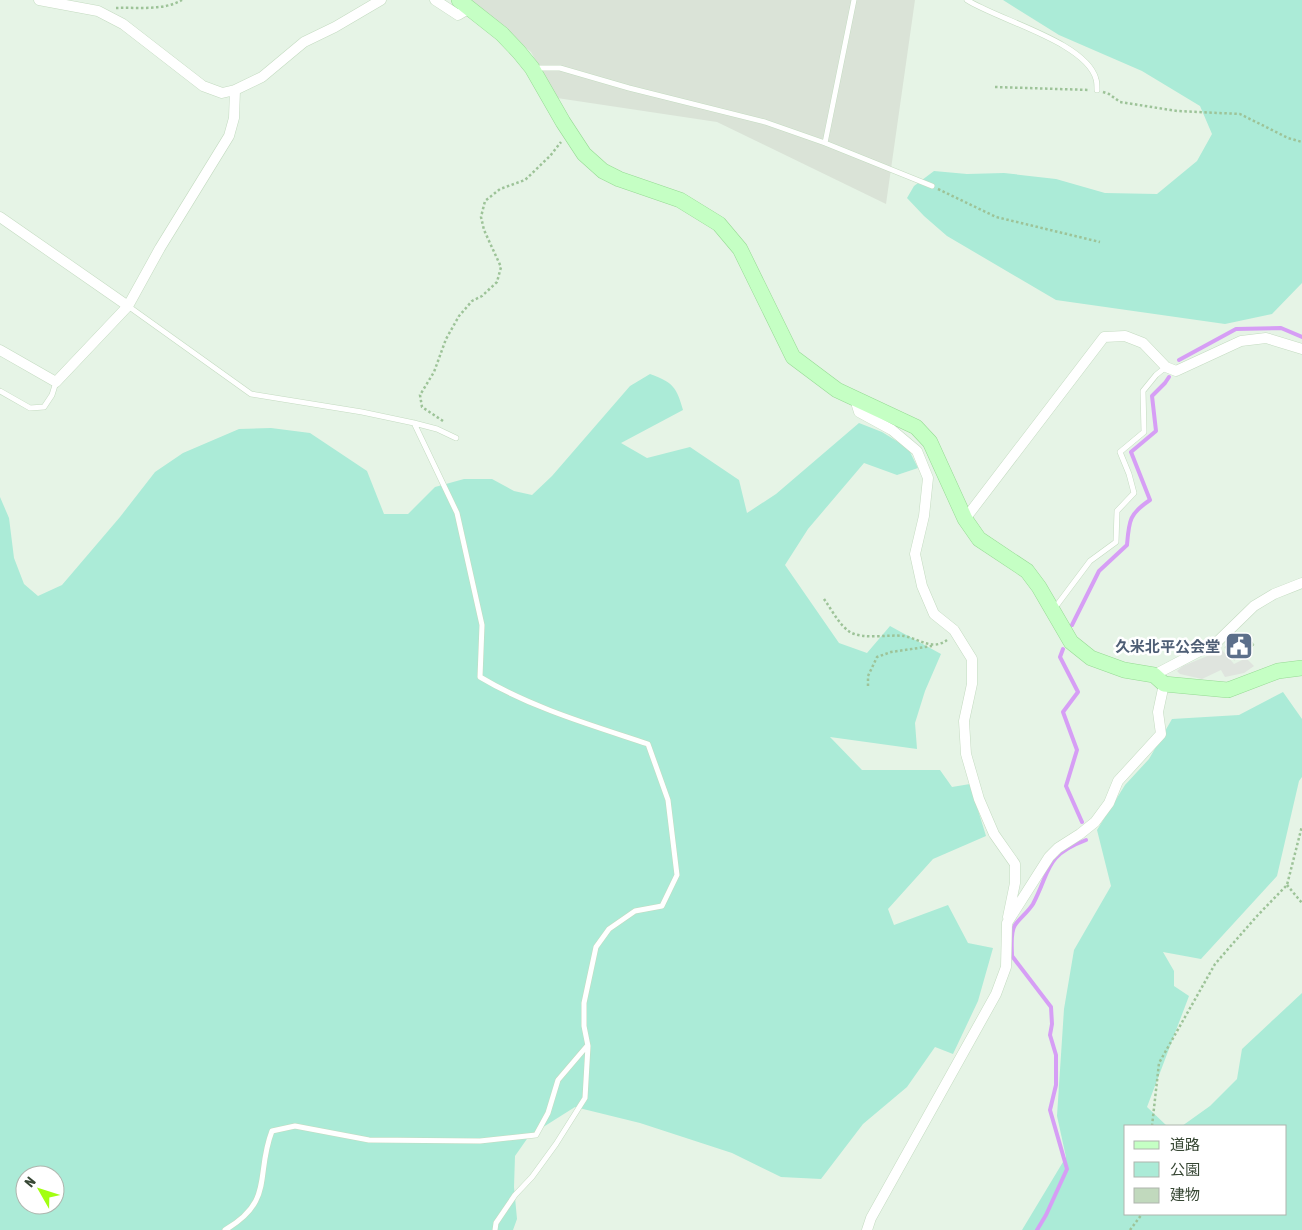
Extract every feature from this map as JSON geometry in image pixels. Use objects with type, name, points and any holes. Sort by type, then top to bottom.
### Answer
[{"type":"street","points":[[39,0],[98,11],[104,14],[122,24],[203,86],[222,93],[235,90],[262,77],[304,42],[335,27],[381,0]]},
{"type":"street","points":[[435,0],[458,15],[464,4],[502,34],[532,68],[584,154],[603,171],[619,179],[680,200],[718,224],[740,249],[793,357],[837,390],[916,427],[930,442],[966,518],[979,539],[1027,571],[1039,587],[1071,642],[1091,658],[1159,680],[1228,690],[1278,672],[1302,668]]},
{"type":"street","points":[[0,350],[56,382],[128,306],[160,248],[228,136],[234,118],[235,90]]},
{"type":"street","points":[[0,217],[128,306]]},
{"type":"street","points":[[966,518],[1104,337],[1125,336],[1142,343],[1166,368],[1176,371],[1241,341],[1266,338],[1302,349]]},
{"type":"street","points":[[855,399],[859,412],[892,430],[917,451],[928,478],[924,516],[915,554],[922,586],[934,614],[954,630],[972,659],[972,684],[964,721],[966,754],[980,799],[994,834],[1015,864],[1015,883],[1007,923],[1006,967],[996,994],[870,1218],[867,1230]]},
{"type":"street","points":[[1159,680],[1217,642],[1254,606],[1274,594],[1302,583]]},
{"type":"street","points":[[1007,923],[1049,857],[1058,848],[1095,822],[1109,803],[1118,781],[1161,734],[1158,712],[1159,680]]},
{"type":"lane","points":[[825,143],[854,0]]},
{"type":"lane","points":[[967,0],[1065,46],[1086,64],[1096,77],[1097,90]]},
{"type":"lane","points":[[532,68],[560,68],[629,88],[765,122],[825,143],[932,186]]},
{"type":"lane","points":[[128,306],[251,394],[362,412],[414,423],[437,429],[456,438]]},
{"type":"lane","points":[[1052,611],[1090,562],[1116,542],[1117,511],[1134,492],[1120,452],[1144,432],[1143,392],[1156,375],[1166,368]]},
{"type":"lane","points":[[0,391],[30,408],[44,407],[52,395],[56,382]]},
{"type":"lane","points":[[414,423],[457,513],[482,625],[480,677],[495,687],[553,712],[648,744],[668,800],[678,875],[662,906],[635,911],[609,929],[596,948],[584,1003],[584,1026],[588,1046],[585,1098],[552,1150],[532,1177],[515,1194],[496,1223],[495,1230]]},
{"type":"lane","points":[[225,1230],[240,1221],[254,1207],[262,1185],[266,1148],[272,1131],[295,1126],[369,1140],[480,1141],[536,1135],[548,1114],[558,1080],[588,1046]]},
{"type":"path","points":[[104,14],[114,8],[151,8],[174,5],[182,0]]},
{"type":"path","points":[[995,87],[1097,90],[1109,94],[1120,102],[1129,104],[1177,111],[1240,114],[1288,138],[1302,142]]},
{"type":"path","points":[[456,438],[440,419],[422,407],[420,395],[434,372],[446,339],[459,316],[472,301],[482,296],[497,282],[501,267],[484,230],[481,217],[484,201],[500,190],[525,180],[550,156],[569,130]]},
{"type":"path","points":[[932,186],[996,217],[1100,242]]},
{"type":"path","points":[[824,599],[851,633],[873,637],[903,636],[934,645]]},
{"type":"path","points":[[868,686],[868,676],[878,657],[891,652],[947,641],[945,636]]},
{"type":"path","points":[[1152,1125],[1159,1063],[1215,964],[1287,885],[1302,826]]},
{"type":"path","points":[[1287,885],[1302,903]]},
{"type":"path","points":[[1130,1230],[1141,1215]]},
{"type":"shaded area","points":[[468,0],[915,0],[886,204],[717,122],[557,98],[531,52]]},
{"type":"shaded area","points":[[1222,650],[1234,664],[1246,658],[1254,666],[1244,673],[1225,677],[1221,670],[1202,679],[1180,674],[1177,671],[1183,666]]},
{"type":"green space","points":[[1003,0],[1302,0],[1302,283],[1272,314],[1225,324],[1056,300],[947,236],[907,198],[914,186],[934,171],[967,174],[1004,173],[1056,179],[1105,193],[1157,194],[1197,161],[1212,134],[1200,106],[1142,71],[1059,35]]},
{"type":"green space","points":[[650,374],[664,380],[673,387],[679,396],[683,410],[621,443],[647,458],[690,447],[739,480],[747,513],[776,494],[859,423],[882,432],[908,448],[918,468],[897,475],[864,463],[808,529],[785,565],[839,643],[867,653],[890,626],[941,654],[925,691],[915,723],[917,749],[830,737],[862,770],[940,770],[952,787],[970,784],[986,836],[933,859],[888,909],[894,925],[948,905],[968,943],[993,948],[978,1001],[953,1054],[935,1047],[907,1087],[863,1124],[821,1179],[781,1177],[732,1153],[640,1123],[575,1107],[529,1136],[515,1156],[514,1187],[517,1219],[513,1230],[0,1230],[0,497],[9,518],[14,558],[24,584],[38,596],[62,585],[120,517],[155,472],[183,453],[239,429],[271,428],[310,433],[367,471],[384,514],[408,514],[435,487],[464,479],[492,479],[514,491],[532,495],[552,476],[630,386]]},
{"type":"green space","points":[[1283,692],[1302,719],[1302,777],[1299,781],[1277,876],[1201,959],[1163,952],[1174,971],[1174,986],[1189,996],[1147,1107],[1166,1125],[1124,1125],[1124,1215],[1287,1215],[1287,1125],[1183,1125],[1210,1106],[1237,1079],[1242,1049],[1302,993],[1302,1230],[1022,1230],[1066,1157],[1057,1116],[1064,1009],[1074,950],[1111,886],[1097,830],[1125,785],[1149,759],[1172,719],[1239,715]]},
{"type":"building","name":"久米北平公会堂","points":[[1246,633],[1254,645],[1234,660],[1225,647]]},
{"type":"waterway","points":[[1179,360],[1236,329],[1281,328],[1302,337]]},
{"type":"waterway","points":[[1072,625],[1099,571],[1127,545],[1128,530],[1134,514],[1150,500],[1131,452],[1156,431],[1152,396],[1169,377]]},
{"type":"waterway","points":[[1063,649],[1060,657],[1078,692],[1063,712],[1077,750],[1066,786],[1082,822]]},
{"type":"waterway","points":[[1037,1230],[1067,1169],[1050,1110],[1056,1085],[1056,1055],[1050,1035],[1052,1024],[1051,1007],[1012,956],[1013,928],[1033,904],[1050,865],[1063,852],[1086,840]]},
{"type":"place","name":"久米北平公会堂","points":[[1239,646]]}]
